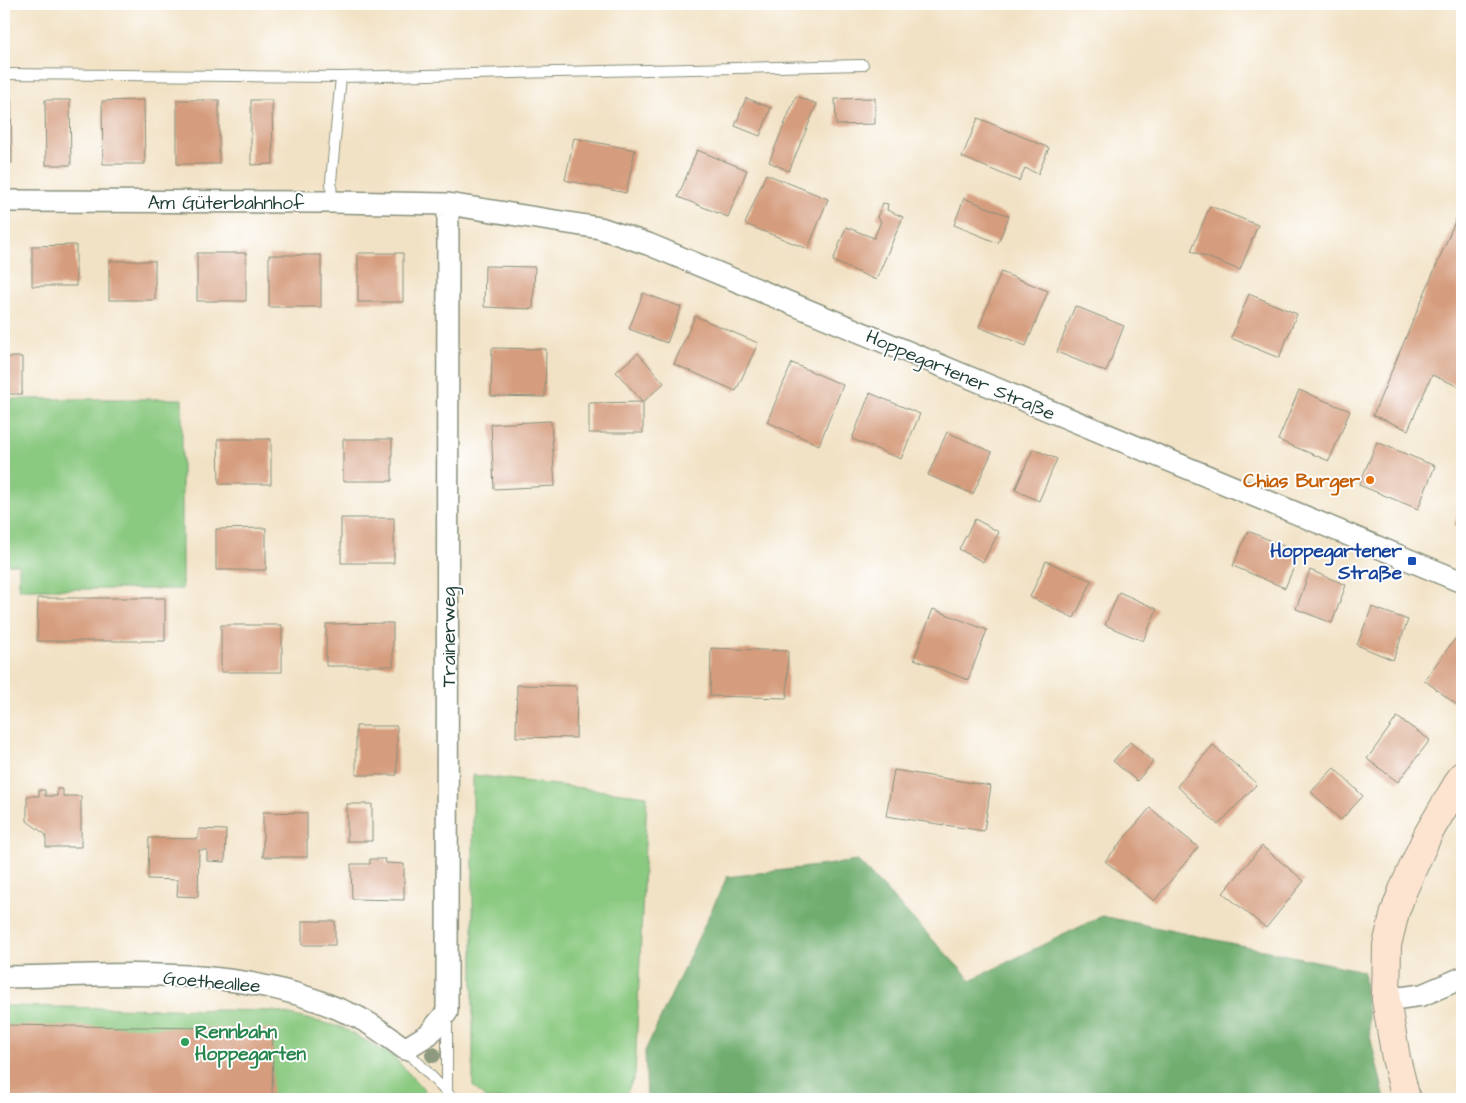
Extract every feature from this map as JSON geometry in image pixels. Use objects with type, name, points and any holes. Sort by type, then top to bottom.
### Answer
[{"type":"street","name":"Am Güterbahnhof","points":[[4,202],[448,204]]},
{"type":"street","name":"Hoppegartener Straße","points":[[448,204],[600,228],[648,244],[1462,582]]},
{"type":"street","name":"Trainerweg","points":[[447,1012],[448,204]]},
{"type":"street","points":[[1406,1099],[1396,1058],[1386,1000],[1388,945],[1403,890],[1428,834],[1462,776]]},
{"type":"street","name":"Goetheallee","points":[[4,977],[170,975],[216,978],[272,986],[316,999],[362,1019],[405,1049]]},
{"type":"street","points":[[1386,1000],[1422,995],[1462,978]]},
{"type":"street","points":[[405,1049],[429,1034],[447,1012]]},
{"type":"lane","points":[[4,74],[340,77],[863,65]]},
{"type":"lane","points":[[332,202],[331,181],[340,77]]},
{"type":"lane","points":[[447,1012],[450,1096]]},
{"type":"lane","points":[[405,1049],[450,1096]]},
{"type":"green space","points":[[4,399],[182,399],[182,589],[19,589],[19,564],[4,564]]},
{"type":"green space","points":[[473,775],[647,796],[635,1075],[624,1099],[486,1099],[473,1086]]},
{"type":"green space","points":[[858,861],[971,980],[1102,916],[1363,971],[1370,1036],[1385,1099],[647,1099],[645,1051],[727,877]]},
{"type":"green space","name":"Rennbahn Hoppegarten","points":[[4,1006],[273,1011],[341,1027],[393,1056],[432,1099],[4,1099]]},
{"type":"building","points":[[796,96],[817,104],[789,171],[769,162]]},
{"type":"building","points":[[746,98],[771,108],[760,136],[735,126]]},
{"type":"building","points":[[875,98],[875,124],[836,125],[835,99]]},
{"type":"building","points":[[4,99],[11,99],[12,163],[4,163]]},
{"type":"building","points":[[45,100],[70,100],[71,165],[46,165]]},
{"type":"building","points":[[144,100],[145,164],[103,164],[102,101]]},
{"type":"building","points":[[177,100],[219,100],[219,164],[177,164]]},
{"type":"building","points":[[251,100],[272,100],[273,164],[251,165]]},
{"type":"building","points":[[978,118],[1049,148],[1038,174],[1025,168],[1019,181],[962,157]]},
{"type":"building","points":[[574,138],[635,150],[626,193],[565,180]]},
{"type":"building","points":[[697,150],[747,170],[728,217],[678,197]]},
{"type":"building","points":[[766,174],[828,199],[808,249],[745,224]]},
{"type":"building","points":[[964,198],[1009,216],[998,243],[954,225]]},
{"type":"building","points":[[883,203],[888,204],[887,210],[903,217],[876,280],[833,261],[846,227],[874,238],[881,221],[877,217]]},
{"type":"building","points":[[1462,205],[1462,388],[1432,375],[1408,430],[1373,415]]},
{"type":"building","points":[[1210,206],[1258,225],[1240,270],[1191,251]]},
{"type":"building","points":[[76,245],[76,286],[32,286],[32,246]]},
{"type":"building","points":[[197,253],[246,253],[246,301],[197,301]]},
{"type":"building","points":[[358,253],[403,253],[403,302],[358,302]]},
{"type":"building","points":[[269,255],[321,255],[321,307],[269,307]]},
{"type":"building","points":[[109,261],[155,261],[155,300],[109,300]]},
{"type":"building","points":[[485,266],[535,267],[533,309],[484,307]]},
{"type":"building","points":[[1001,272],[1048,291],[1026,346],[979,327]]},
{"type":"building","points":[[643,293],[681,307],[667,343],[629,329]]},
{"type":"building","points":[[1249,294],[1297,314],[1279,358],[1231,338]]},
{"type":"building","points":[[1075,306],[1124,326],[1106,372],[1057,352]]},
{"type":"building","points":[[695,316],[758,343],[736,391],[674,364]]},
{"type":"building","points":[[492,348],[546,349],[545,397],[491,396]]},
{"type":"building","points":[[638,353],[664,383],[643,402],[616,372]]},
{"type":"building","points":[[4,357],[22,357],[22,394],[4,394]]},
{"type":"building","points":[[792,363],[843,385],[819,445],[767,422]]},
{"type":"building","points":[[1299,390],[1350,411],[1329,461],[1278,440]]},
{"type":"building","points":[[870,393],[920,414],[901,459],[852,439]]},
{"type":"building","points":[[643,402],[643,433],[589,433],[589,403]]},
{"type":"building","points":[[551,421],[555,486],[494,489],[491,424]]},
{"type":"building","points":[[947,432],[992,452],[973,494],[928,475]]},
{"type":"building","points":[[218,439],[271,439],[271,484],[219,484]]},
{"type":"building","points":[[343,439],[392,439],[392,481],[343,481]]},
{"type":"building","points":[[1377,442],[1435,466],[1418,509],[1359,485]]},
{"type":"building","points":[[1033,449],[1057,459],[1039,501],[1015,490]]},
{"type":"building","points":[[1462,504],[1462,528],[1454,525]]},
{"type":"building","points":[[341,518],[394,518],[394,563],[341,563]]},
{"type":"building","points":[[975,519],[999,532],[983,562],[959,549]]},
{"type":"building","points":[[266,528],[266,570],[216,570],[216,529]]},
{"type":"building","points":[[1248,531],[1300,553],[1285,588],[1233,566]]},
{"type":"building","points":[[1046,561],[1092,581],[1074,618],[1030,597]]},
{"type":"building","points":[[1310,570],[1346,585],[1332,623],[1296,609]]},
{"type":"building","points":[[1119,592],[1157,609],[1143,641],[1105,625]]},
{"type":"building","points":[[38,598],[165,598],[165,641],[37,641]]},
{"type":"building","points":[[1372,607],[1408,620],[1393,660],[1357,645]]},
{"type":"building","points":[[933,609],[987,630],[968,680],[914,659]]},
{"type":"building","points":[[393,623],[393,666],[326,666],[326,624]]},
{"type":"building","points":[[221,625],[282,625],[282,672],[221,672]]},
{"type":"building","points":[[1461,631],[1462,697],[1457,705],[1424,680]]},
{"type":"building","points":[[711,648],[788,651],[787,698],[710,696]]},
{"type":"building","points":[[517,685],[577,686],[576,738],[516,737]]},
{"type":"building","points":[[1397,717],[1430,740],[1398,782],[1367,759]]},
{"type":"building","points":[[356,726],[397,726],[397,775],[356,775]]},
{"type":"building","points":[[1130,742],[1153,762],[1137,781],[1113,761]]},
{"type":"building","points":[[1213,745],[1257,784],[1218,825],[1177,786]]},
{"type":"building","points":[[1334,768],[1363,796],[1341,820],[1311,792]]},
{"type":"building","points":[[894,770],[991,786],[984,831],[886,816]]},
{"type":"building","points":[[57,789],[63,789],[63,796],[81,796],[81,847],[46,847],[46,835],[27,821],[27,796],[39,796],[39,790],[45,790],[45,796],[57,796]]},
{"type":"building","points":[[347,804],[372,804],[372,841],[347,841]]},
{"type":"building","points":[[1150,808],[1198,847],[1154,901],[1105,861]]},
{"type":"building","points":[[263,812],[307,813],[307,857],[263,857]]},
{"type":"building","points":[[199,829],[226,830],[225,862],[207,861],[207,850],[199,850],[198,897],[177,896],[178,880],[148,879],[149,838],[198,839]]},
{"type":"building","points":[[1262,846],[1304,881],[1266,928],[1223,893]]},
{"type":"building","points":[[370,859],[385,859],[386,863],[404,864],[404,900],[352,899],[351,864],[370,864]]},
{"type":"building","points":[[302,921],[335,921],[335,945],[302,945]]},
{"type":"building","points":[[4,1025],[273,1029],[272,1099],[4,1099]]},
{"type":"place","name":"Chias Burger","points":[[1370,480]]},
{"type":"place","name":"Hoppegartener Straße","points":[[1412,561]]},
{"type":"place","name":"Rennbahn Hoppegarten","points":[[185,1042]]}]
